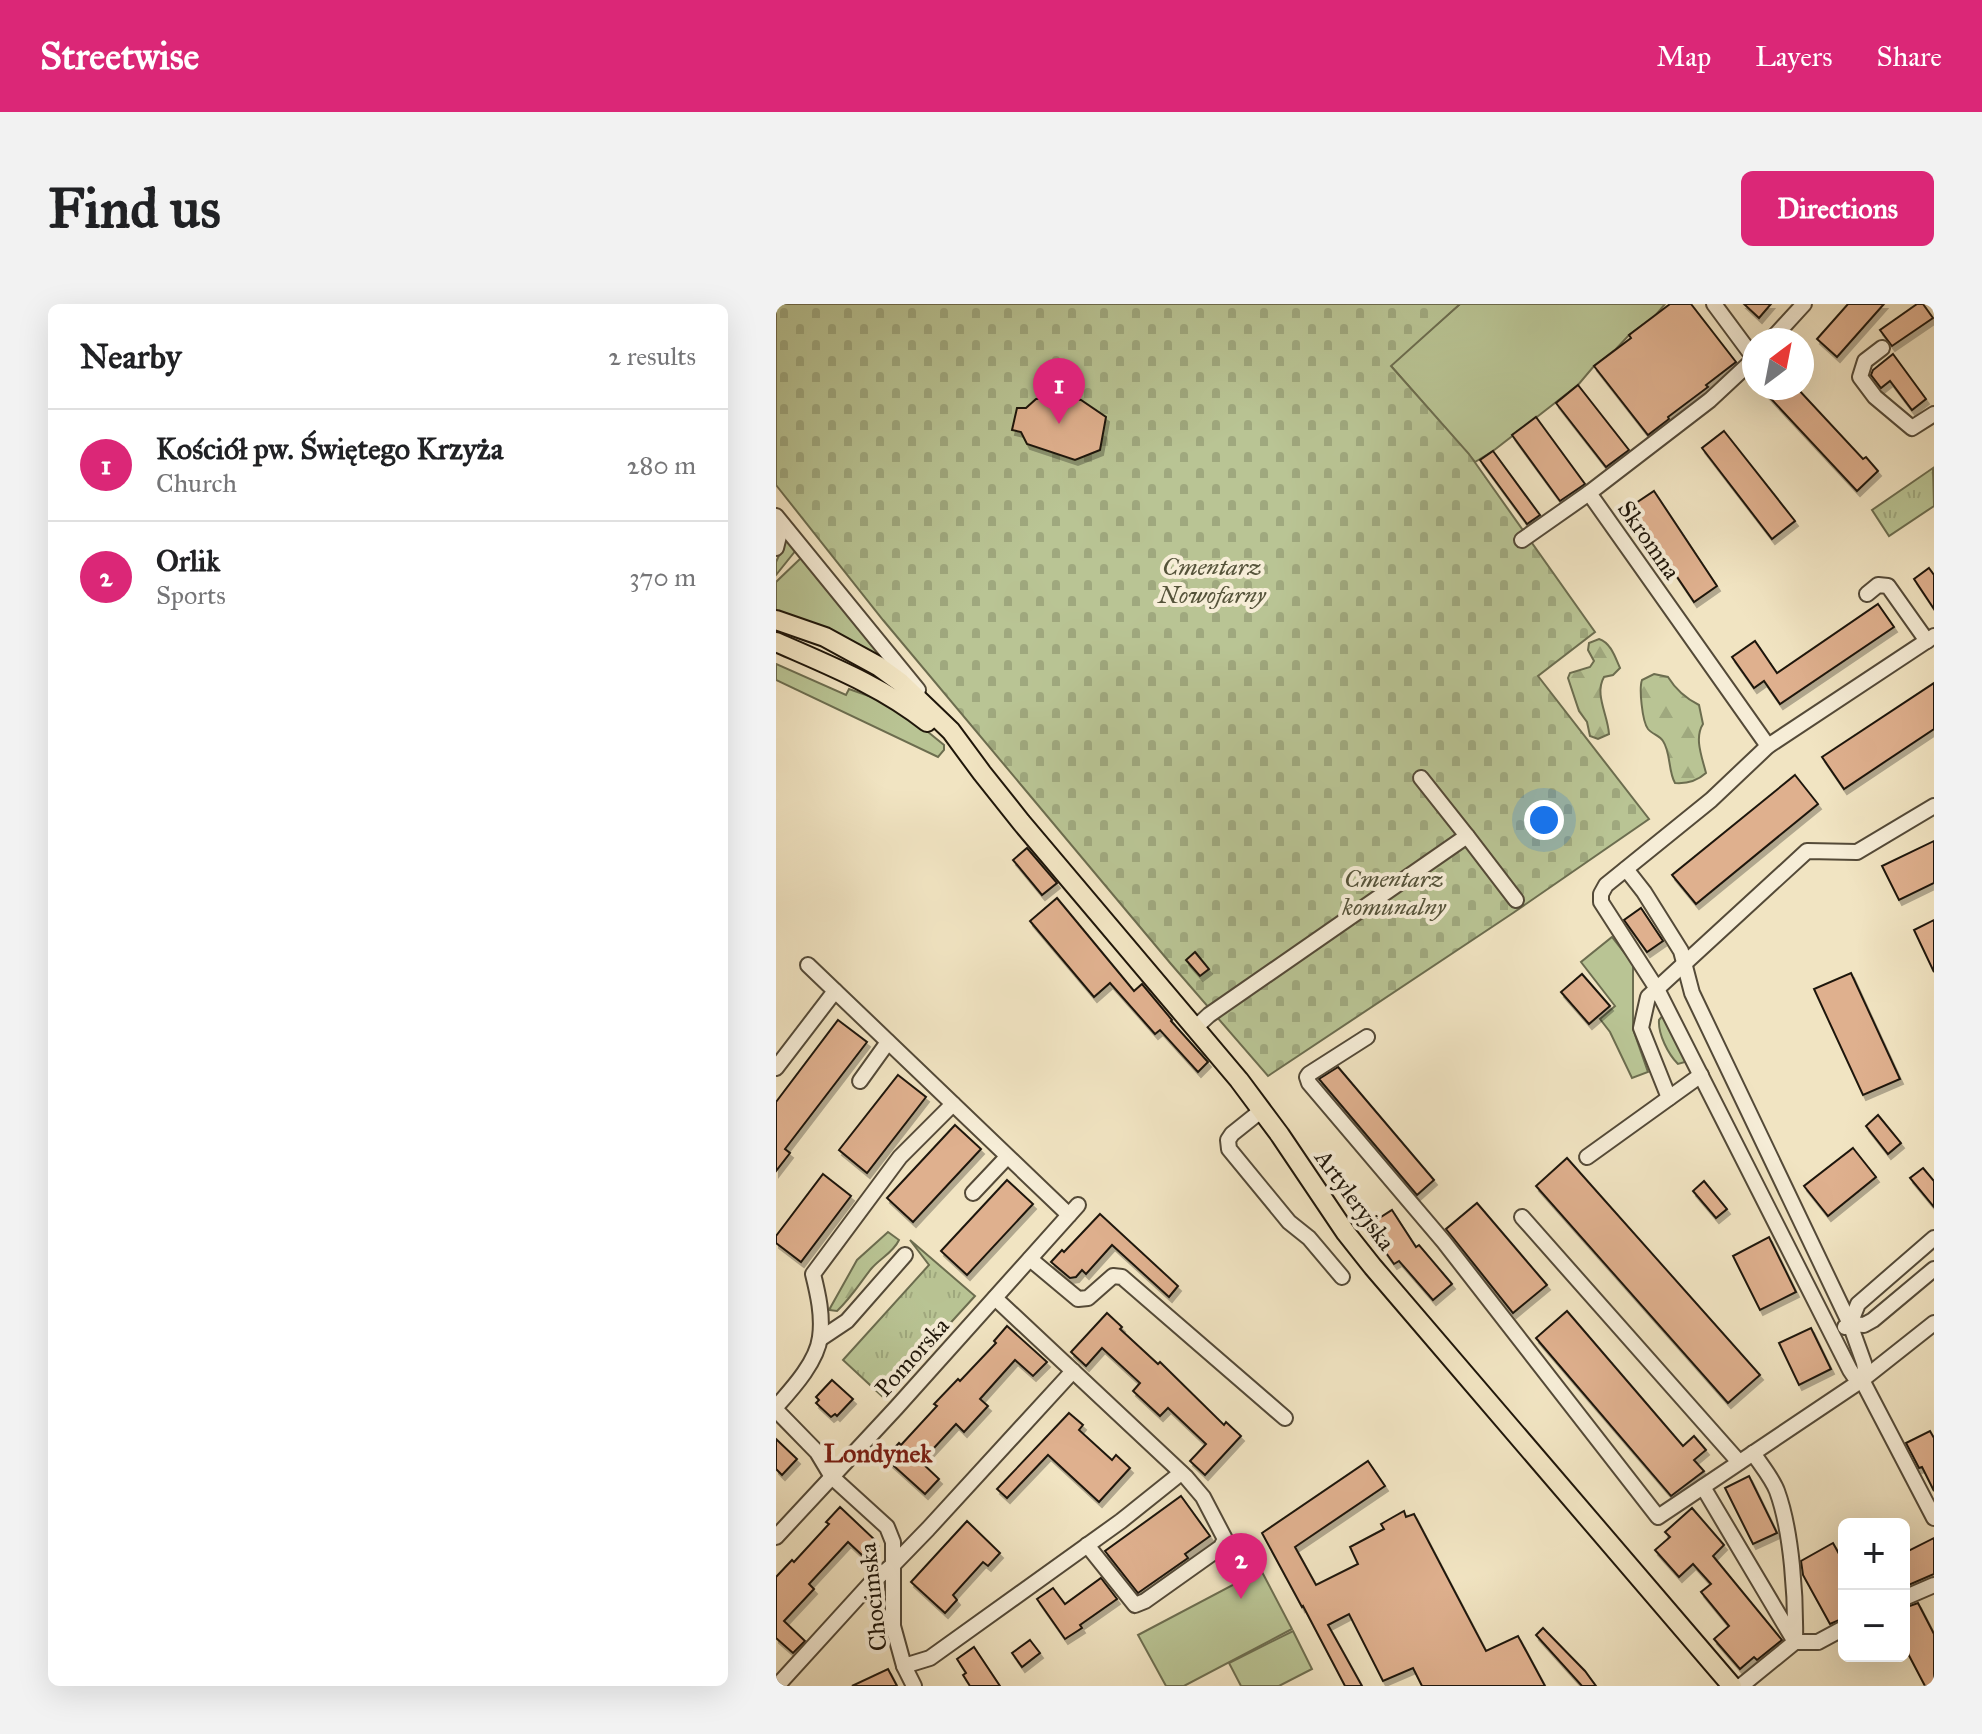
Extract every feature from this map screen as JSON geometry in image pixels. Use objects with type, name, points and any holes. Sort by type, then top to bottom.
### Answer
[{"type":"main road","name":"Artyleryjska","points":[[776,620],[825,637],[878,666],[900,682],[951,731],[982,773],[1262,1110],[1373,1267],[1732,1686]]},
{"type":"main road","points":[[776,642],[888,695],[942,735],[982,773]]},
{"type":"street","points":[[1714,304],[1742,342]]},
{"type":"street","points":[[1782,328],[1804,304]]},
{"type":"street","points":[[1882,348],[1865,361],[1860,377],[1875,397],[1912,428],[1934,414]]},
{"type":"street","name":"Skromna","points":[[1742,370],[1710,400],[1589,493],[1768,746]]},
{"type":"street","points":[[1522,540],[1589,493]]},
{"type":"street","points":[[776,517],[780,532],[776,548]]},
{"type":"street","points":[[776,517],[951,731]]},
{"type":"street","points":[[1862,1380],[1854,1376],[1832,1337],[1657,989],[1601,902],[1601,894],[1606,885],[1711,800],[1768,746],[1930,638],[1888,586],[1878,585],[1867,594]]},
{"type":"street","points":[[1421,778],[1516,900]]},
{"type":"street","points":[[1669,1098],[1641,1028],[1648,997],[1807,851],[1857,852],[1934,806]]},
{"type":"street","points":[[1196,1027],[1467,836]]},
{"type":"street","points":[[1626,869],[1681,951],[1692,993],[1850,1324],[1864,1363],[1862,1380],[1934,1518]]},
{"type":"street","points":[[808,965],[1007,1157],[973,1193]]},
{"type":"street","points":[[776,1068],[835,991]]},
{"type":"street","points":[[1367,1037],[1309,1074],[1309,1083],[1444,1242],[1658,1517],[1862,1380],[1934,1323]]},
{"type":"street","points":[[860,1081],[888,1042]]},
{"type":"street","points":[[1587,1157],[1701,1075]]},
{"type":"street","points":[[776,1408],[803,1373],[820,1339],[819,1300],[813,1274],[900,1157],[953,1104]]},
{"type":"street","points":[[1262,1110],[1232,1134],[1228,1140],[1229,1149],[1289,1222],[1309,1238],[1342,1277]]},
{"type":"street","name":"Pomorska","points":[[776,1537],[1074,1210],[1007,1157]]},
{"type":"street","points":[[1522,1217],[1739,1462]]},
{"type":"street","points":[[1832,1337],[1850,1324],[1858,1304],[1934,1238]]},
{"type":"street","points":[[820,1339],[847,1321],[905,1255]]},
{"type":"street","points":[[1030,1259],[1078,1299],[1088,1298],[1113,1276],[1122,1277],[1285,1418]]},
{"type":"street","points":[[1850,1324],[1864,1325],[1873,1320],[1934,1269]]},
{"type":"street","points":[[995,1298],[1181,1473],[1203,1497],[1225,1539],[1221,1547],[1135,1605],[1087,1545]]},
{"type":"street","points":[[777,1686],[1073,1371]]},
{"type":"street","name":"Chocimska","points":[[776,1408],[817,1452],[832,1477],[887,1527],[893,1542],[895,1563],[893,1626],[904,1666],[914,1686]]},
{"type":"street","points":[[1753,1453],[1776,1489],[1787,1535],[1795,1642]]},
{"type":"street","points":[[904,1666],[930,1658],[1121,1521],[1181,1473]]},
{"type":"street","points":[[1703,1487],[1795,1642]]},
{"type":"street","points":[[1910,1595],[1934,1585]]},
{"type":"street","points":[[1741,1686],[1795,1642],[1818,1642],[1838,1631]]},
{"type":"green space","name":"Cmentarz Nowofarny","points":[[783,304],[1460,304],[1391,366],[1469,454],[1595,632],[1538,676],[1649,819],[1268,1076],[883,620],[776,485],[776,307]]},
{"type":"green space","points":[[1460,304],[1665,304],[1655,316],[1594,366],[1578,385],[1475,462],[1390,365]]},
{"type":"green space","points":[[1933,468],[1934,506],[1889,536],[1872,510]]},
{"type":"green space","points":[[787,538],[796,550],[776,575],[776,562]]},
{"type":"green space","points":[[802,557],[887,663],[776,613],[776,582]]},
{"type":"green space","points":[[1599,639],[1610,647],[1620,668],[1613,675],[1604,677],[1601,684],[1609,734],[1598,739],[1590,736],[1568,678],[1570,673],[1590,667],[1594,661],[1588,650],[1589,643]]},
{"type":"green space","points":[[776,664],[846,695],[849,689],[880,700],[917,723],[944,745],[944,750],[938,757],[776,680]]},
{"type":"green space","points":[[1654,674],[1668,677],[1681,693],[1699,705],[1703,724],[1699,741],[1706,773],[1692,781],[1675,783],[1666,746],[1646,725],[1641,684],[1642,680]]},
{"type":"green space","points":[[1612,937],[1633,964],[1633,1029],[1648,1072],[1632,1078],[1610,1032],[1600,1019],[1615,1006],[1581,962]]},
{"type":"green space","points":[[1664,1014],[1687,1055],[1685,1062],[1678,1064],[1664,1044],[1659,1020]]},
{"type":"green space","points":[[888,1232],[899,1240],[896,1245],[871,1269],[837,1311],[829,1310],[857,1260]]},
{"type":"green space","points":[[910,1240],[975,1296],[883,1397],[843,1360],[929,1265]]},
{"type":"green space","points":[[1261,1570],[1292,1629],[1184,1686],[1166,1686],[1138,1635]]},
{"type":"green space","points":[[1293,1631],[1312,1669],[1279,1686],[1241,1686],[1229,1663]]},
{"type":"building","points":[[1670,304],[1691,304],[1736,362],[1648,435],[1594,366]]},
{"type":"building","points":[[1744,304],[1771,304],[1759,318]]},
{"type":"building","points":[[1848,304],[1884,304],[1837,357],[1817,339]]},
{"type":"building","points":[[1917,304],[1923,304],[1933,318],[1892,346],[1880,330]]},
{"type":"building","points":[[1893,354],[1926,399],[1912,410],[1890,381],[1881,388],[1871,375]]},
{"type":"building","points":[[1578,385],[1629,450],[1606,467],[1556,403]]},
{"type":"building","points":[[1060,397],[1081,400],[1106,417],[1100,450],[1075,460],[1027,444],[1021,432],[1012,430],[1017,408],[1026,408],[1036,399]]},
{"type":"building","points":[[1772,400],[1808,400],[1863,459],[1866,457],[1878,471],[1857,491]]},
{"type":"building","points":[[1536,417],[1585,484],[1560,501],[1512,435]]},
{"type":"building","points":[[1724,431],[1795,521],[1772,539],[1702,448]]},
{"type":"building","points":[[1493,451],[1540,515],[1527,524],[1480,460]]},
{"type":"building","points":[[1654,491],[1717,586],[1694,602],[1630,507]]},
{"type":"building","points":[[1929,568],[1934,575],[1934,609],[1914,579]]},
{"type":"building","points":[[1878,604],[1894,627],[1780,704],[1764,681],[1754,688],[1732,657],[1755,641],[1777,673]]},
{"type":"building","points":[[1934,683],[1934,729],[1844,789],[1822,757]]},
{"type":"building","points":[[1795,775],[1818,804],[1696,904],[1672,875]]},
{"type":"building","points":[[1934,841],[1934,883],[1899,900],[1882,866]]},
{"type":"building","points":[[1027,848],[1057,883],[1042,895],[1013,860]]},
{"type":"building","points":[[1057,898],[1134,991],[1142,984],[1208,1062],[1198,1072],[1160,1030],[1155,1034],[1110,983],[1094,997],[1030,921]]},
{"type":"building","points":[[1641,908],[1663,941],[1647,952],[1624,920]]},
{"type":"building","points":[[1934,920],[1934,972],[1914,930]]},
{"type":"building","points":[[1195,952],[1209,969],[1200,976],[1186,960]]},
{"type":"building","points":[[1851,973],[1900,1079],[1863,1095],[1814,989]]},
{"type":"building","points":[[1582,974],[1610,1006],[1589,1024],[1561,992]]},
{"type":"building","points":[[838,1020],[867,1042],[785,1149],[790,1153],[776,1171],[776,1102]]},
{"type":"building","points":[[1338,1067],[1434,1180],[1417,1195],[1319,1079]]},
{"type":"building","points":[[898,1075],[926,1097],[867,1173],[839,1150]]},
{"type":"building","points":[[1878,1115],[1901,1143],[1888,1154],[1866,1126]]},
{"type":"building","points":[[955,1125],[981,1149],[913,1222],[887,1198]]},
{"type":"building","points":[[1853,1148],[1876,1177],[1828,1216],[1804,1186]]},
{"type":"building","points":[[1567,1158],[1760,1375],[1728,1403],[1536,1186]]},
{"type":"building","points":[[1923,1168],[1934,1181],[1934,1207],[1910,1178]]},
{"type":"building","points":[[823,1174],[851,1196],[801,1262],[776,1243],[776,1236]]},
{"type":"building","points":[[1007,1180],[1033,1204],[967,1275],[941,1251]]},
{"type":"building","points":[[1704,1181],[1727,1209],[1716,1218],[1693,1191]]},
{"type":"building","points":[[1477,1203],[1547,1285],[1513,1313],[1446,1229]]},
{"type":"building","points":[[1392,1210],[1416,1247],[1419,1245],[1452,1284],[1433,1300],[1399,1261],[1394,1264],[1367,1226]]},
{"type":"building","points":[[1100,1214],[1178,1286],[1169,1297],[1112,1245],[1086,1274],[1082,1270],[1076,1277],[1070,1278],[1051,1262]]},
{"type":"building","points":[[1769,1237],[1796,1292],[1760,1310],[1733,1256]]},
{"type":"building","points":[[1567,1311],[1683,1446],[1694,1436],[1706,1450],[1694,1460],[1704,1471],[1671,1496],[1536,1338]]},
{"type":"building","points":[[1107,1313],[1122,1327],[1120,1329],[1158,1364],[1160,1362],[1224,1425],[1226,1422],[1241,1436],[1205,1475],[1190,1461],[1206,1444],[1168,1408],[1160,1416],[1133,1391],[1140,1383],[1102,1348],[1086,1366],[1071,1352]]},
{"type":"building","points":[[1007,1326],[1047,1362],[1033,1376],[1015,1360],[980,1399],[988,1406],[964,1432],[956,1424],[921,1462],[939,1479],[925,1494],[885,1458],[899,1443],[901,1445],[937,1406],[934,1404],[996,1343],[994,1341]]},
{"type":"building","points":[[1811,1328],[1831,1369],[1799,1385],[1779,1343]]},
{"type":"building","points":[[832,1380],[853,1399],[837,1416],[831,1417],[816,1403],[819,1400],[816,1397]]},
{"type":"building","points":[[1069,1413],[1083,1425],[1079,1430],[1112,1460],[1116,1455],[1130,1468],[1099,1502],[1048,1455],[1007,1498],[997,1489]]},
{"type":"building","points":[[1930,1431],[1934,1438],[1934,1491],[1906,1443]]},
{"type":"building","points":[[776,1439],[797,1459],[782,1475],[776,1469]]},
{"type":"building","points":[[1368,1461],[1385,1486],[1295,1547],[1316,1585],[1358,1564],[1350,1547],[1384,1529],[1381,1524],[1404,1511],[1406,1517],[1414,1514],[1486,1651],[1518,1636],[1545,1686],[1422,1686],[1413,1668],[1383,1681],[1349,1614],[1328,1625],[1362,1686],[1345,1686],[1262,1533]]},
{"type":"building","points":[[1749,1476],[1777,1533],[1753,1544],[1725,1488]]},
{"type":"building","points":[[1181,1496],[1210,1536],[1185,1554],[1188,1558],[1138,1593],[1105,1551]]},
{"type":"building","points":[[840,1507],[876,1541],[863,1556],[848,1542],[809,1584],[814,1589],[784,1621],[805,1641],[793,1653],[776,1638],[776,1577],[829,1524],[826,1522]]},
{"type":"building","points":[[1692,1508],[1724,1545],[1713,1556],[1782,1640],[1740,1669],[1714,1639],[1729,1626],[1701,1592],[1711,1584],[1693,1564],[1679,1577],[1655,1550],[1670,1537],[1665,1532]]},
{"type":"building","points":[[967,1521],[1000,1553],[988,1566],[983,1562],[953,1595],[957,1600],[945,1613],[911,1582]]},
{"type":"building","points":[[1934,1538],[1934,1574],[1910,1584],[1910,1550]]},
{"type":"building","points":[[1833,1543],[1838,1552],[1838,1621],[1830,1624],[1803,1575],[1801,1561]]},
{"type":"building","points":[[1101,1578],[1117,1599],[1065,1639],[1037,1599],[1053,1588],[1065,1604]]},
{"type":"building","points":[[1918,1603],[1934,1634],[1934,1686],[1925,1686],[1910,1657],[1910,1606]]},
{"type":"building","points":[[1543,1628],[1596,1686],[1582,1686],[1536,1635]]},
{"type":"building","points":[[1030,1640],[1040,1653],[1022,1667],[1012,1653]]},
{"type":"building","points":[[974,1647],[1000,1686],[970,1686],[957,1659]]},
{"type":"building","points":[[888,1669],[897,1686],[852,1686]]},
{"type":"place","name":"Kościół pw. Świętego Krzyża","points":[[1059,424]]},
{"type":"place","name":"Orlik","points":[[1241,1599]]},
{"type":"district","name":"Londynek","points":[[878,1453]]},
{"type":"park label","name":"Cmentarz komunalny","points":[[1394,893]]}]
